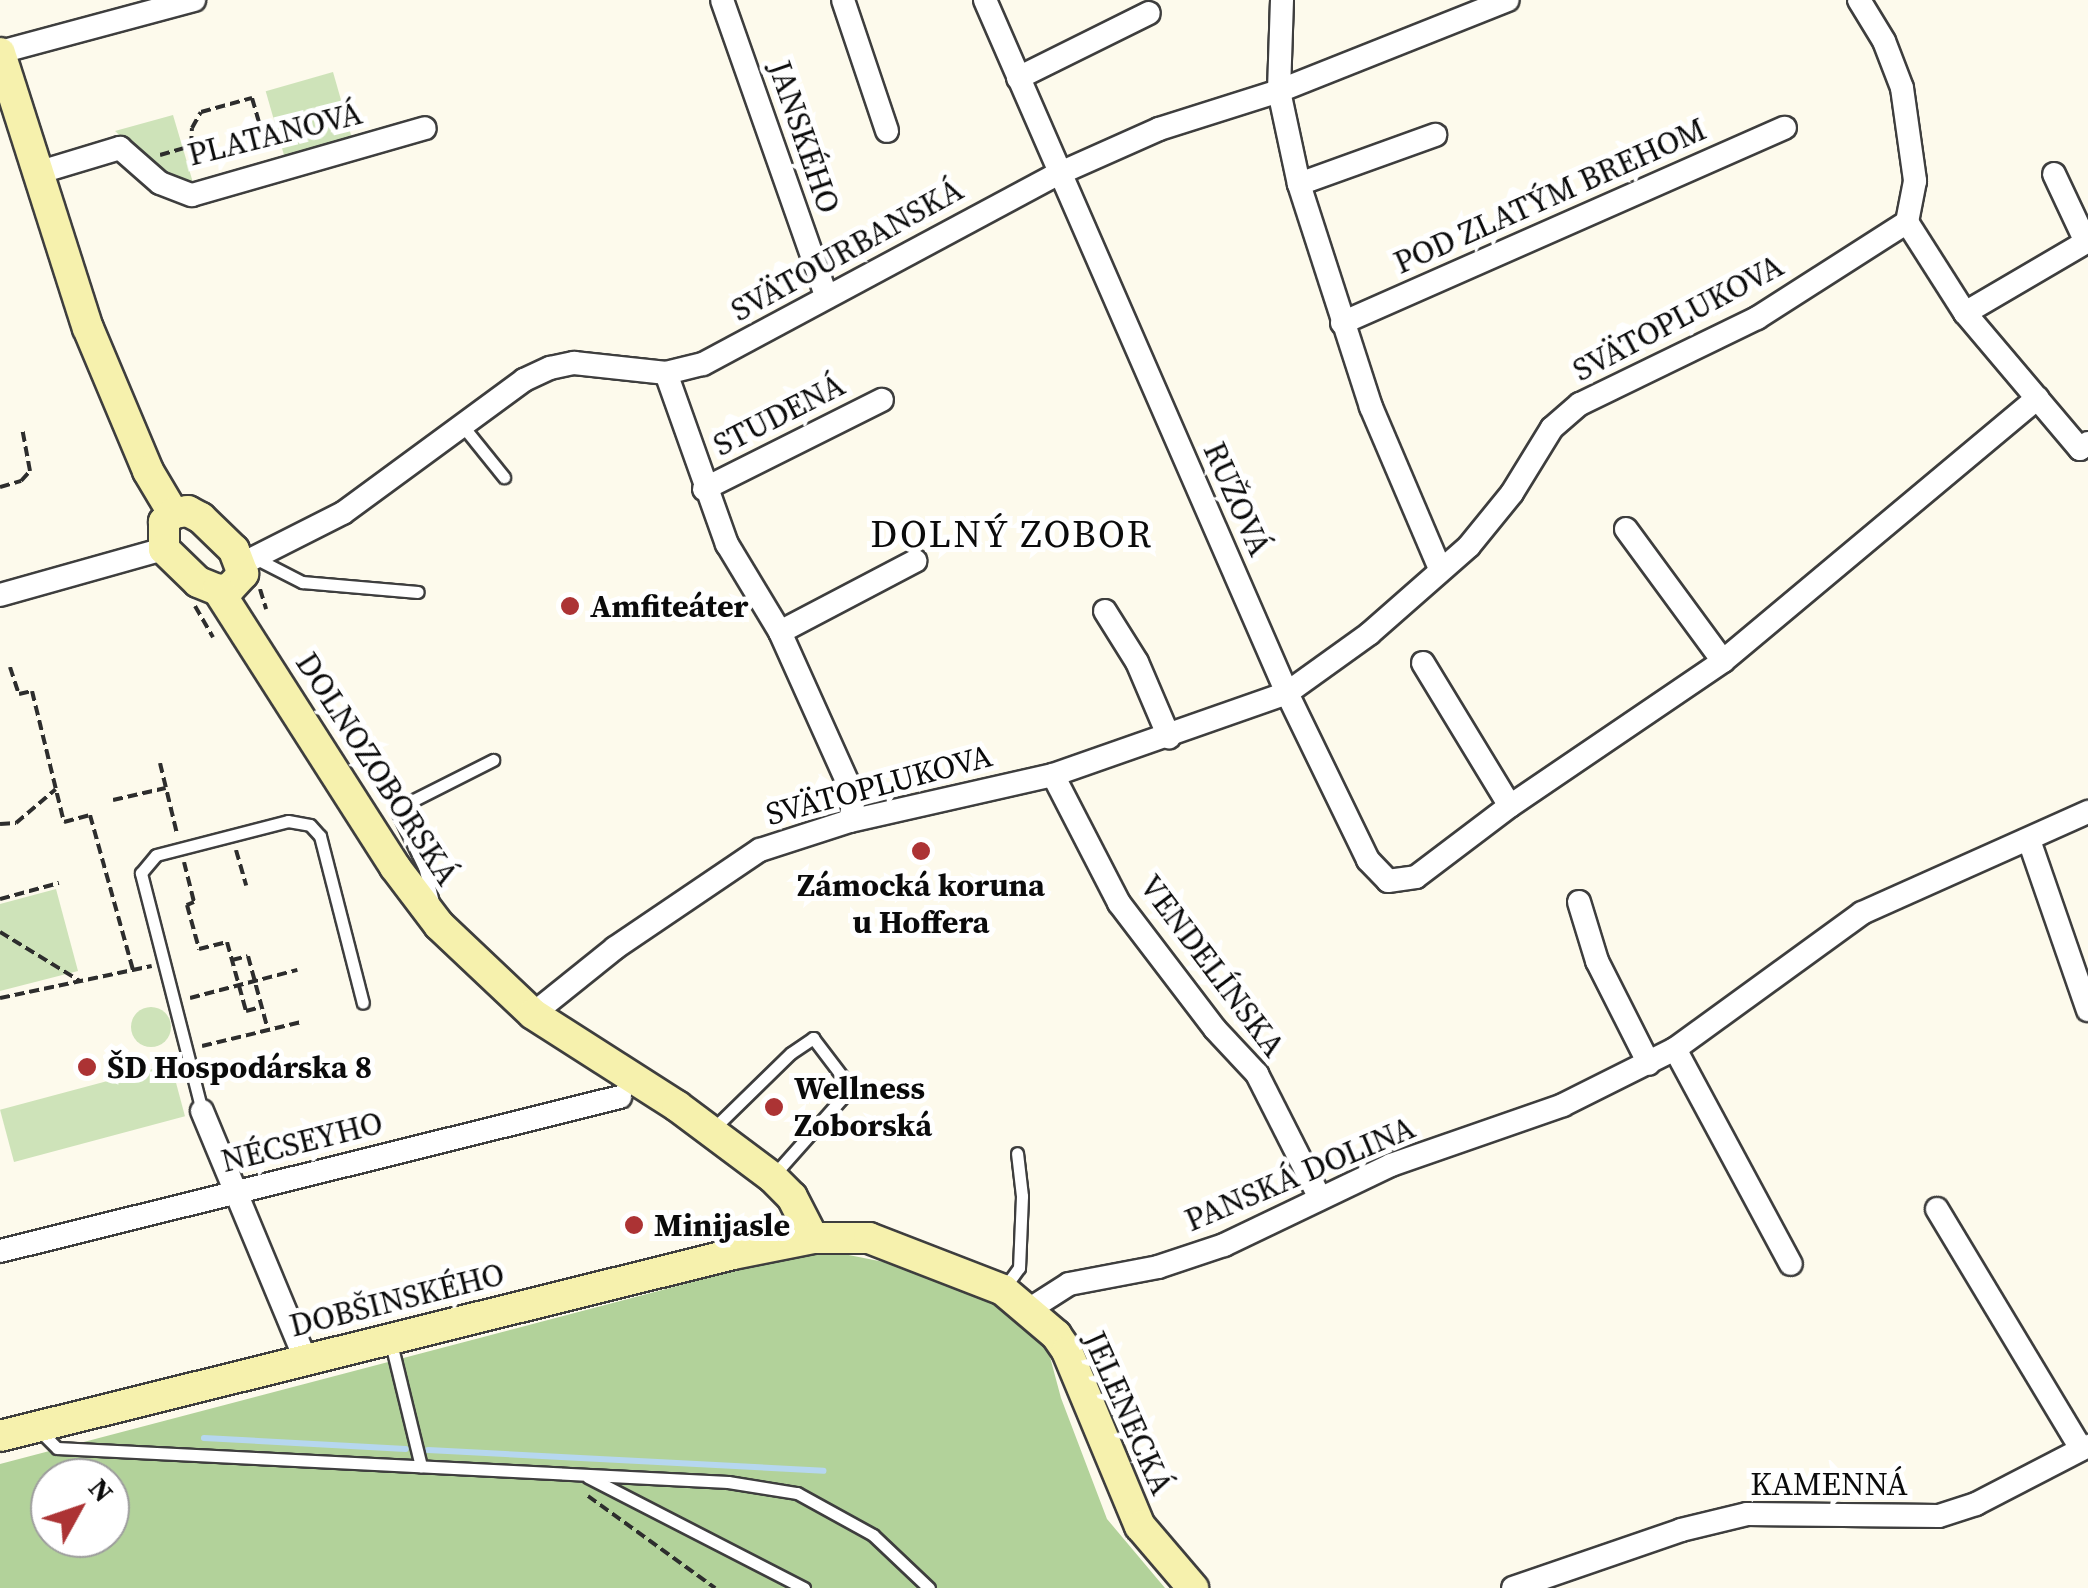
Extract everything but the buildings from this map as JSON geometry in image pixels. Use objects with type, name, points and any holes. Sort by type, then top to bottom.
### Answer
[{"type":"street","points":[[173,514],[148,471],[88,328],[0,53],[194,0]]},
{"type":"street","name":"JANSKÉHO","points":[[722,0],[826,295]]},
{"type":"street","points":[[843,0],[887,131]]},
{"type":"street","name":"RUŽOVÁ","points":[[985,0],[1288,693],[1368,860],[1388,881],[1416,877],[1510,806],[1723,661],[2037,398]]},
{"type":"street","points":[[1282,0],[1279,92],[1299,184],[1371,407],[1440,569]]},
{"type":"street","name":"SVÄTOURBANSKÁ","points":[[248,561],[329,522],[524,380],[550,368],[574,363],[666,373],[703,364],[1058,174],[1159,130],[1279,92],[1508,0]]},
{"type":"street","points":[[1859,0],[1884,41],[1902,88],[1915,181],[1907,222],[1965,313],[2037,398],[2084,446]]},
{"type":"street","points":[[1018,78],[1149,13]]},
{"type":"street","name":"PLATANOVÁ","points":[[37,173],[120,148],[160,184],[192,195],[425,128]]},
{"type":"street","name":"POD ZLATÝM BREHOM","points":[[1342,324],[1785,128]]},
{"type":"street","points":[[1299,184],[1435,136]]},
{"type":"street","points":[[1965,313],[2086,242],[2054,174]]},
{"type":"street","name":"SVÄTOPLUKOVA","points":[[533,1014],[615,948],[760,850],[850,820],[1052,775],[1169,738],[1288,693],[1369,634],[1469,546],[1512,494],[1552,428],[1580,404],[1756,318],[1871,250],[1907,222]]},
{"type":"street","name":"STUDENÁ","points":[[666,373],[704,489],[728,544],[780,632],[854,797],[850,820]]},
{"type":"street","name":"STUDENÁ","points":[[704,489],[882,400]]},
{"type":"street","points":[[0,595],[164,549],[164,522],[173,514],[188,512],[248,561],[237,584],[202,591]]},
{"type":"street","points":[[1626,528],[1723,661]]},
{"type":"street","name":"DOLNOZOBORSKÁ","points":[[164,549],[198,582],[440,925],[533,1014],[712,1130],[772,1177],[792,1197],[813,1238]]},
{"type":"street","points":[[780,632],[915,561]]},
{"type":"street","points":[[1105,611],[1137,662],[1169,738]]},
{"type":"street","points":[[1423,663],[1510,806]]},
{"type":"street","name":"VENDELÍNSKA","points":[[1052,775],[1119,902],[1214,1029],[1257,1074],[1320,1198]]},
{"type":"street","name":"PANSKÁ DOLINA","points":[[1030,1309],[1069,1284],[1158,1267],[1224,1246],[1391,1165],[1563,1106],[1675,1049],[1862,913],[2088,812]]},
{"type":"street","points":[[2028,840],[2088,1010]]},
{"type":"street","points":[[1579,902],[1597,961],[1648,1064]]},
{"type":"street","points":[[1675,1049],[1791,1264]]},
{"type":"street","name":"NÉCSEYHO","points":[[0,1251],[620,1096]]},
{"type":"street","points":[[202,1112],[304,1358]]},
{"type":"street","name":"KAMENNÁ","points":[[1513,1588],[1681,1530],[1747,1514],[1939,1516],[1976,1504],[2085,1447],[1937,1209]]},
{"type":"street","name":"JELENECKÁ","points":[[813,1238],[869,1238],[1003,1290],[1030,1309],[1067,1351],[1140,1526],[1193,1588]]},
{"type":"street","name":"DOBŠINSKÉHO","points":[[0,1436],[304,1358],[813,1238]]},
{"type":"lane","points":[[462,426],[504,477]]},
{"type":"lane","points":[[248,561],[302,582],[418,592]]},
{"type":"lane","points":[[440,925],[424,867],[396,809],[494,760]]},
{"type":"lane","points":[[202,1112],[142,874],[156,855],[288,821],[310,825],[320,836],[363,1003]]},
{"type":"lane","points":[[712,1130],[790,1053],[813,1038],[852,1088],[772,1177]]},
{"type":"lane","points":[[1003,1290],[1018,1268],[1022,1196],[1017,1153]]},
{"type":"lane","points":[[390,1338],[421,1466]]},
{"type":"lane","points":[[36,1427],[57,1448],[728,1482],[797,1493],[873,1536],[929,1588]]},
{"type":"lane","points":[[584,1475],[804,1588]]},
{"type":"path","points":[[146,159],[191,146],[192,128],[202,112],[252,98],[274,172]]},
{"type":"path","points":[[0,488],[21,482],[30,471],[22,428]]},
{"type":"path","points":[[202,591],[213,637]]},
{"type":"path","points":[[10,667],[19,694],[32,691],[64,822],[90,815],[133,970]]},
{"type":"path","points":[[160,762],[194,902],[187,905],[199,949],[227,942],[246,1011],[261,1007]]},
{"type":"path","points":[[0,824],[16,823],[56,788]]},
{"type":"path","points":[[113,800],[166,788]]},
{"type":"path","points":[[233,835],[246,886]]},
{"type":"path","points":[[0,899],[59,883]]},
{"type":"path","points":[[0,932],[80,982]]},
{"type":"path","points":[[232,960],[248,956],[268,1030]]},
{"type":"path","points":[[0,998],[164,963]]},
{"type":"path","points":[[185,999],[297,970]]},
{"type":"path","points":[[198,1048],[301,1022]]},
{"type":"path","points":[[580,1490],[715,1588]]},
{"type":"green space","points":[[333,72],[353,143],[286,162],[266,91]]},
{"type":"green space","points":[[173,115],[194,186],[162,175],[115,131]]},
{"type":"green space","points":[[56,889],[78,971],[0,991],[0,904]]},
{"type":"green space","points":[[151,1007],[165,1013],[171,1027],[165,1041],[151,1047],[137,1041],[131,1027],[137,1013]]},
{"type":"green space","points":[[171,1064],[185,1116],[14,1162],[0,1110]]},
{"type":"green space","points":[[818,1249],[935,1272],[1003,1304],[1046,1342],[1061,1398],[1107,1519],[1165,1588],[0,1588],[0,1464]]},
{"type":"waterway","points":[[204,1438],[406,1449]]},
{"type":"waterway","points":[[428,1450],[823,1471]]},
{"type":"place","name":"Amfiteáter","points":[[570,606]]},
{"type":"place","name":"Zámocká koruna u Hoffera","points":[[921,851]]},
{"type":"place","name":"ŠD Hospodárska 8","points":[[87,1067]]},
{"type":"place","name":"Wellness Zoborská","points":[[774,1107]]},
{"type":"place","name":"Minijasle","points":[[634,1225]]},
{"type":"district","name":"DOLNÝ ZOBOR","points":[[1012,535]]}]
